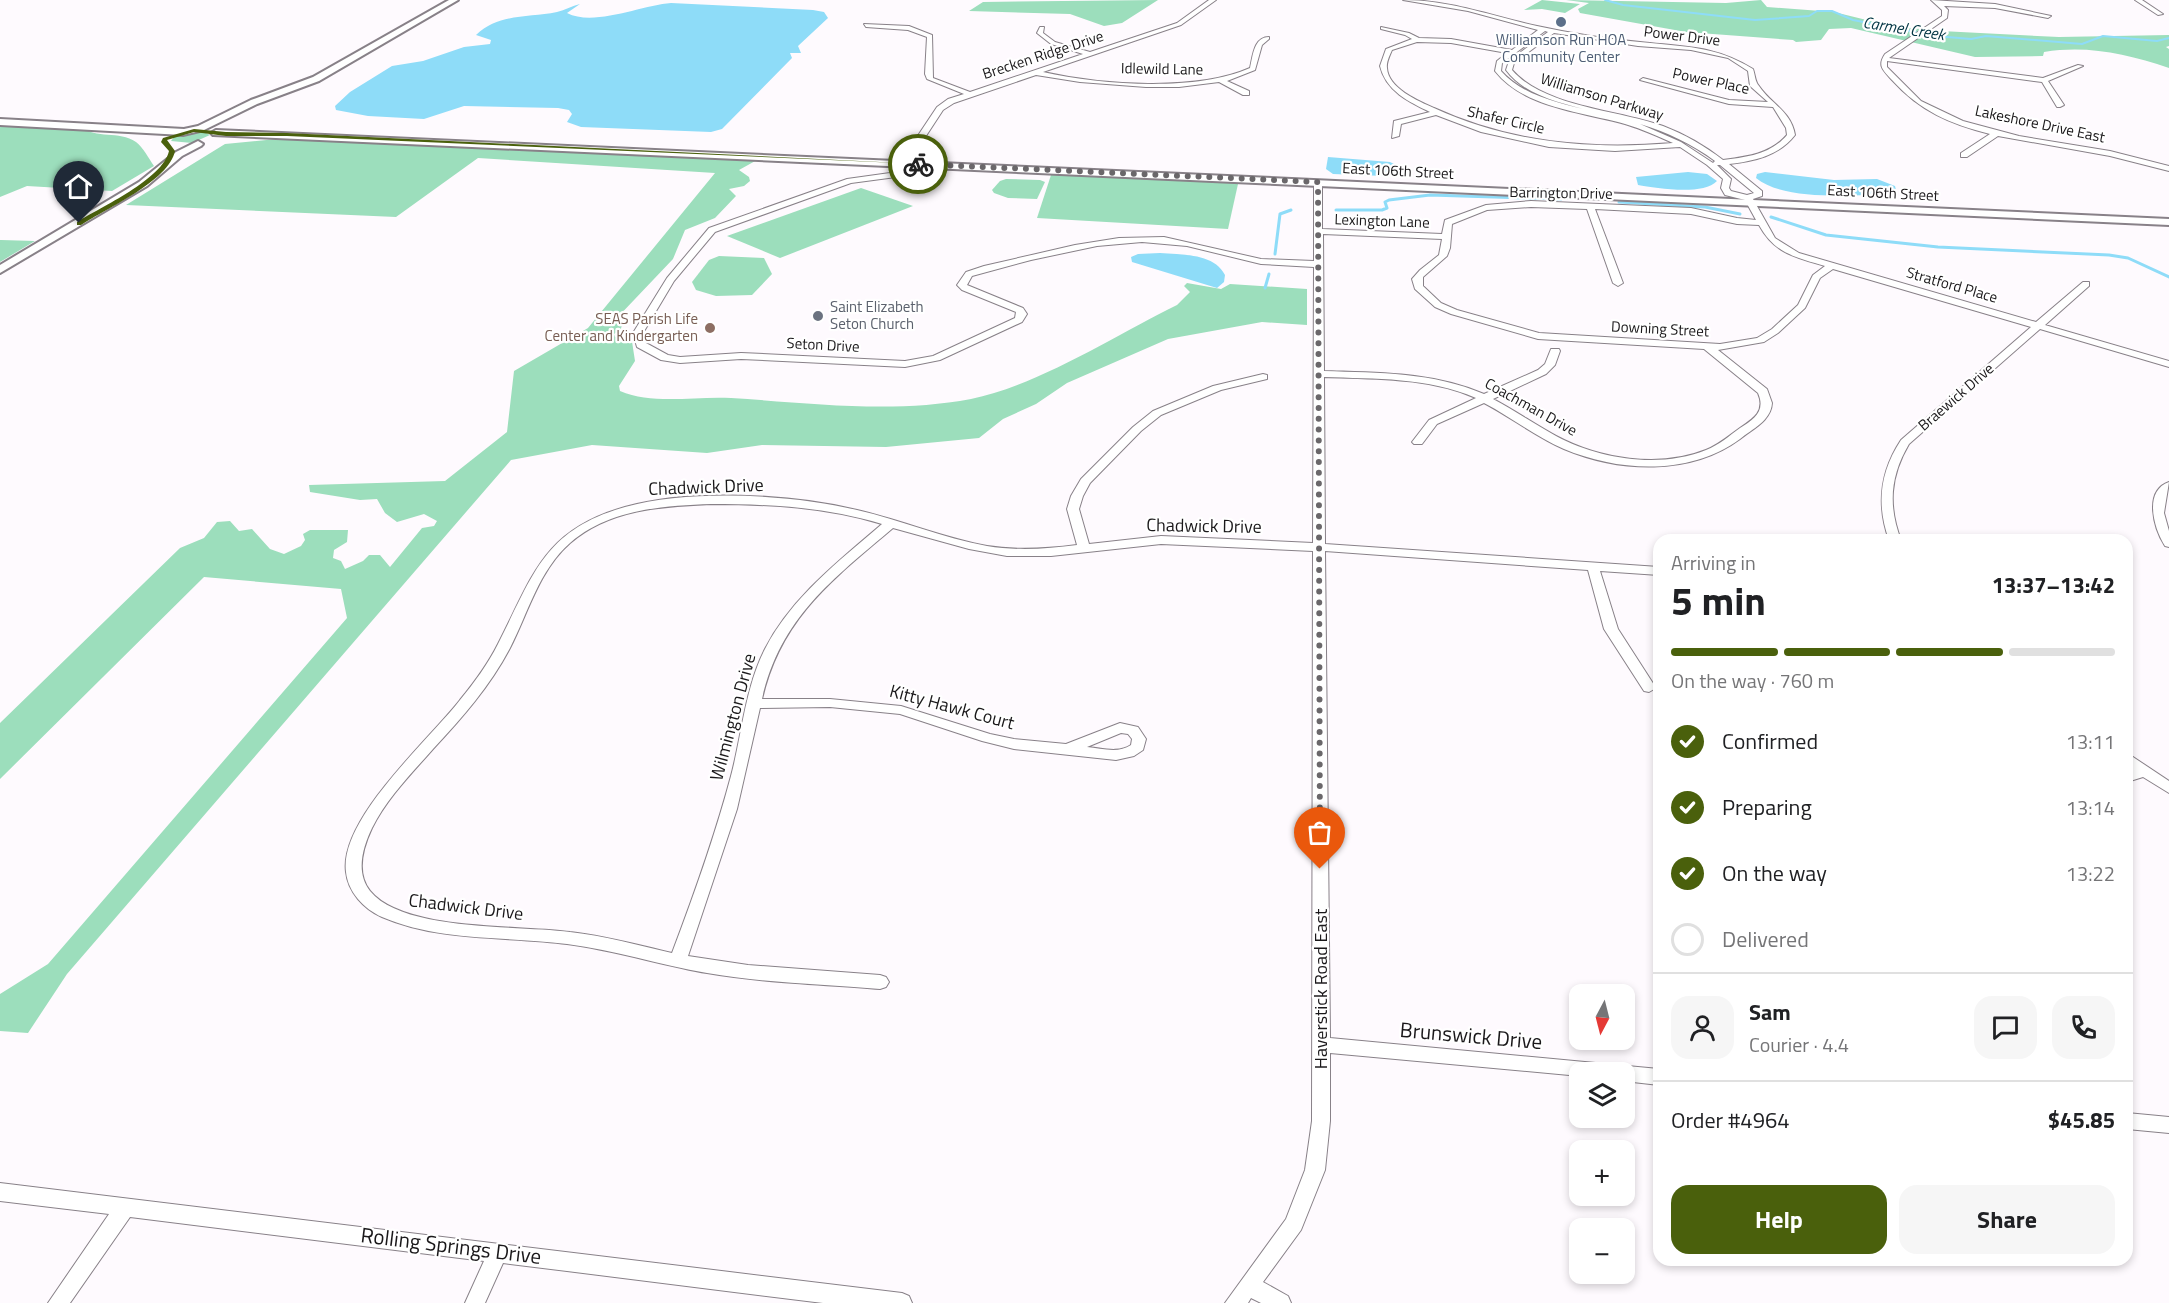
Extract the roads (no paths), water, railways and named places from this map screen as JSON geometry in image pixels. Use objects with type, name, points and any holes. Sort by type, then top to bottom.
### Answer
[{"type":"street","points":[[360,53],[361,49],[441,0]]},
{"type":"street","points":[[168,144],[185,131],[316,79],[454,0]]},
{"type":"street","name":"Brecken Ridge Drive","points":[[904,163],[942,106],[969,93],[1179,24],[1213,0]]},
{"type":"street","name":"Power Drive","points":[[1406,0],[1468,9],[1544,29],[1638,44],[1690,48],[1730,57],[1751,70],[1754,86],[1775,105],[1790,128],[1791,135],[1787,141],[1764,154],[1709,163]]},
{"type":"street","points":[[2138,0],[2160,14]]},
{"type":"street","points":[[1936,2],[1995,6],[2048,16]]},
{"type":"street","points":[[1884,59],[1944,17],[1945,10],[1936,2]]},
{"type":"street","points":[[866,25],[909,28],[930,36],[928,74],[930,79],[969,93]]},
{"type":"street","points":[[1042,28],[1041,33],[1047,40],[1090,54]]},
{"type":"street","points":[[1383,28],[1407,34],[1419,41]]},
{"type":"street","points":[[1511,52],[1544,29]]},
{"type":"street","name":"Williamson Parkway","points":[[1511,52],[1501,60],[1497,68],[1503,79],[1513,87],[1545,101],[1636,125],[1680,145],[1709,163],[1727,179],[1725,188],[1728,194],[1749,200],[1760,194],[1722,162],[1692,144],[1649,124],[1558,100],[1528,88],[1516,80],[1509,70],[1512,62],[1554,30]]},
{"type":"street","name":"Idlewild Lane","points":[[1033,72],[1084,81],[1180,84],[1222,81],[1238,77],[1253,69],[1257,63],[1259,44],[1267,38]]},
{"type":"street","name":"Shafer Circle","points":[[1521,54],[1448,42],[1419,41],[1389,49],[1385,55],[1383,68],[1390,83],[1400,92],[1435,112],[1487,132],[1547,144],[1606,148],[1692,144]]},
{"type":"street","points":[[1884,59],[2044,80],[2080,66]]},
{"type":"street","name":"Lakeshore Drive East","points":[[1884,59],[1884,68],[1910,95],[1930,111],[1997,132],[2125,156],[2169,169]]},
{"type":"street","name":"Power Place","points":[[1643,80],[1729,102],[1775,105]]},
{"type":"street","points":[[2044,80],[2060,105]]},
{"type":"street","points":[[1222,81],[1246,93]]},
{"type":"street","points":[[1395,136],[1398,123],[1435,112]]},
{"type":"street","points":[[0,270],[143,184],[170,162],[216,136],[215,132],[227,116]]},
{"type":"street","points":[[0,122],[185,131]]},
{"type":"street","points":[[127,129],[158,136],[168,144],[170,162]]},
{"type":"street","name":"East 106th Street","points":[[185,131],[1749,200],[2169,222]]},
{"type":"street","points":[[1964,155],[1997,132]]},
{"type":"street","name":"East 106th Street","points":[[168,144],[202,143],[266,134]]},
{"type":"street","name":"Seton Drive","points":[[904,163],[888,177],[845,182],[712,230],[670,280],[638,333],[641,345],[665,358],[680,360],[741,356],[890,364],[920,362],[936,358],[1019,320],[1022,314],[1012,306],[964,288],[962,282],[969,274],[1038,257],[1121,241],[1164,240],[1201,247],[1250,266],[1318,268]]},
{"type":"street","points":[[2160,166],[2169,163]]},
{"type":"street","name":"Haverstick Road East","points":[[1235,1303],[1294,1224],[1315,1170],[1321,1121],[1318,182]]},
{"type":"street","points":[[1573,194],[1576,203],[1590,206],[1602,204],[1600,195]]},
{"type":"street","name":"Stratford Place","points":[[1749,200],[1762,223],[1780,247],[1832,265],[2169,364]]},
{"type":"street","name":"Barrington Drive","points":[[1454,312],[1423,294],[1418,287],[1417,279],[1422,270],[1443,256],[1446,249],[1445,237],[1448,222],[1486,208],[1530,204],[1691,211],[1737,221],[1762,223]]},
{"type":"street","points":[[1590,206],[1618,283]]},
{"type":"street","name":"Lexington Lane","points":[[1318,231],[1445,237]]},
{"type":"street","name":"Downing Street","points":[[1454,312],[1538,336],[1587,341],[1708,347],[1741,345],[1760,340],[1775,331],[1802,306],[1816,277],[1832,265]]},
{"type":"street","name":"Braewick Drive","points":[[1892,534],[1886,486],[1892,461],[1905,442],[2086,284]]},
{"type":"street","points":[[1538,336],[1555,351]]},
{"type":"street","points":[[1418,442],[1433,422],[1546,369],[1555,351],[1587,341]]},
{"type":"street","name":"Coachman Drive","points":[[1318,374],[1435,382],[1486,398],[1553,439],[1573,448],[1630,461],[1663,462],[1689,459],[1718,448],[1768,410],[1768,400],[1763,391],[1708,347]]},
{"type":"street","points":[[1084,548],[1073,509],[1077,496],[1085,481],[1137,429],[1157,413],[1217,388],[1263,377]]},
{"type":"street","points":[[2169,485],[2163,491],[2158,509],[2160,528],[2169,543]]},
{"type":"street","name":"Chadwick Drive","points":[[880,982],[709,967],[569,937],[427,924],[403,919],[368,902],[352,872],[353,856],[366,825],[417,755],[463,707],[494,665],[536,576],[559,545],[582,527],[604,517],[648,505],[729,501],[812,506],[851,512],[971,546],[1009,552],[1178,539],[1653,571]]},
{"type":"street","name":"Wilmington Drive","points":[[678,960],[714,864],[743,757],[754,704],[772,649],[792,617],[828,576],[891,524]]},
{"type":"street","points":[[1593,567],[1611,629],[1649,688]]},
{"type":"street","name":"Kitty Hawk Court","points":[[754,704],[830,703],[891,709],[1014,744],[1067,749]]},
{"type":"street","points":[[2133,762],[2169,788]]},
{"type":"street","points":[[2133,775],[2146,771]]},
{"type":"street","name":"Brunswick Drive","points":[[1322,1045],[1569,1068]]},
{"type":"street","points":[[1635,1074],[1653,1076]]},
{"type":"street","points":[[2133,1122],[2169,1125]]},
{"type":"street","name":"Rolling Springs Drive","points":[[0,1192],[902,1303]]},
{"type":"street","points":[[58,1303],[125,1207]]},
{"type":"street","points":[[475,1303],[498,1252]]},
{"type":"street","points":[[1248,1285],[1281,1303]]},
{"type":"water","points":[[671,3],[813,10],[824,12],[828,18],[798,46],[801,53],[790,53],[792,58],[722,129],[711,132],[581,127],[567,122],[572,114],[569,110],[558,108],[464,106],[424,119],[368,116],[336,110],[335,106],[350,92],[392,66],[423,61],[464,47],[490,44],[491,40],[476,35],[494,23],[557,12],[580,4],[567,13],[578,17],[604,17]]},
{"type":"water","points":[[1328,157],[1390,162],[1398,166],[1392,174],[1384,176],[1333,174],[1326,169]]},
{"type":"water","points":[[1688,172],[1707,174],[1717,181],[1710,186],[1679,190],[1638,185],[1636,177]]},
{"type":"water","points":[[1765,172],[1834,180],[1877,179],[1895,186],[1896,190],[1889,195],[1801,194],[1769,186],[1756,178],[1757,174]]},
{"type":"water","points":[[1138,254],[1197,256],[1205,259],[1220,268],[1225,275],[1224,282],[1217,288],[1132,262],[1131,257]]},
{"type":"waterway","name":"Carmel Creek","points":[[1605,0],[1623,5],[1755,20],[1809,16],[1817,11],[1832,11],[1853,20],[1935,36],[1971,39],[1986,36],[2082,44],[2103,36],[2157,41],[2169,38]]},
{"type":"waterway","points":[[1336,210],[1382,210],[1387,208],[1385,202],[1389,200],[1430,195],[1561,199]]},
{"type":"waterway","points":[[1619,202],[1705,207],[1740,214]]},
{"type":"waterway","points":[[1275,254],[1280,214],[1291,210]]},
{"type":"waterway","points":[[1771,217],[1826,235],[1938,247],[2109,255],[2128,258],[2169,277]]},
{"type":"waterway","points":[[1265,288],[1269,274]]},
{"type":"place","name":"Williamson Run HOA Community Center","points":[[1561,22]]},
{"type":"place","name":"Saint Elizabeth Seton Church","points":[[818,316]]},
{"type":"place","name":"SEAS Parish Life Center and Kindergarten","points":[[710,328]]}]
